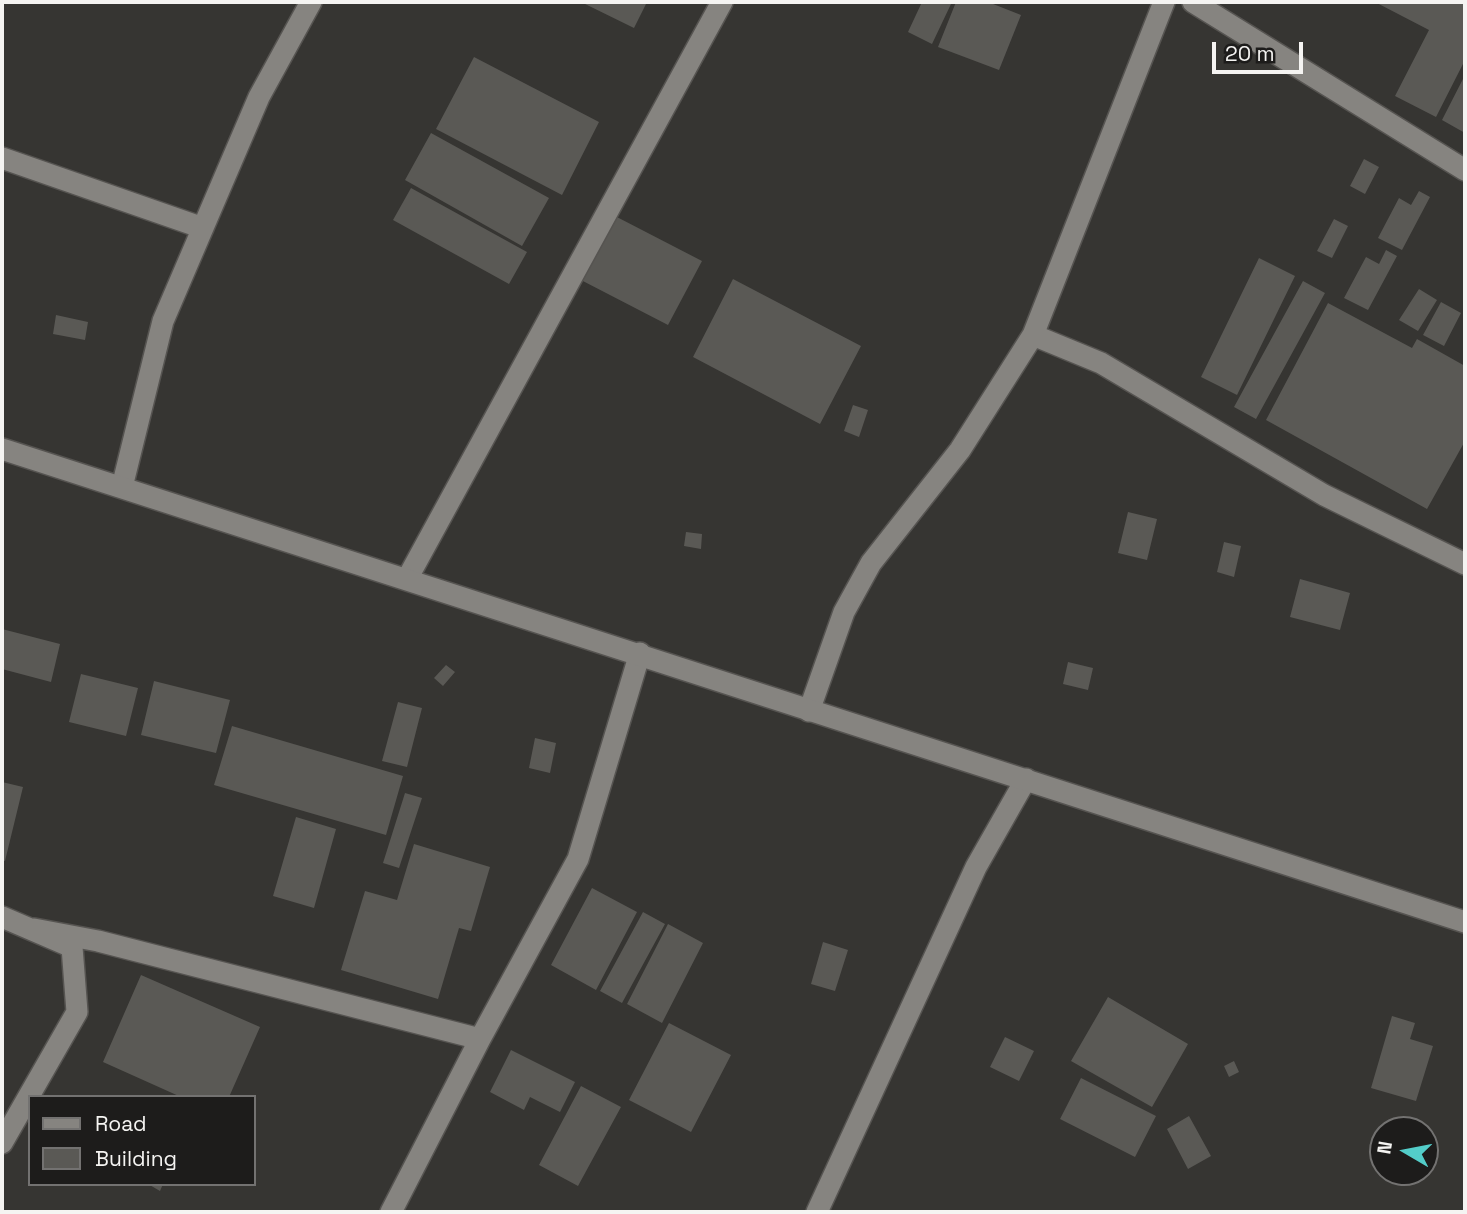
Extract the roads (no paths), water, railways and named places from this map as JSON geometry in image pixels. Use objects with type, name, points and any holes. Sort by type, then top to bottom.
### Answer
[{"type":"street","points":[[122,487],[163,321],[259,97],[311,2]]},
{"type":"street","points":[[407,579],[722,2]]},
{"type":"street","points":[[809,711],[844,612],[872,563],[960,450],[1033,335],[1164,2]]},
{"type":"street","points":[[1193,2],[1465,170]]},
{"type":"street","points":[[2,158],[203,228]]},
{"type":"street","points":[[1033,335],[1101,363],[1324,495],[1465,564]]},
{"type":"street","points":[[2,449],[640,653],[809,711],[1465,922]]},
{"type":"street","points":[[391,1212],[480,1039],[578,859],[640,653]]},
{"type":"street","points":[[817,1212],[976,867],[1026,779]]},
{"type":"street","points":[[2,917],[72,947],[77,1012],[29,1095]]},
{"type":"street","points":[[34,929],[98,941],[480,1039]]},
{"type":"street","points":[[2,1143],[28,1098]]}]
